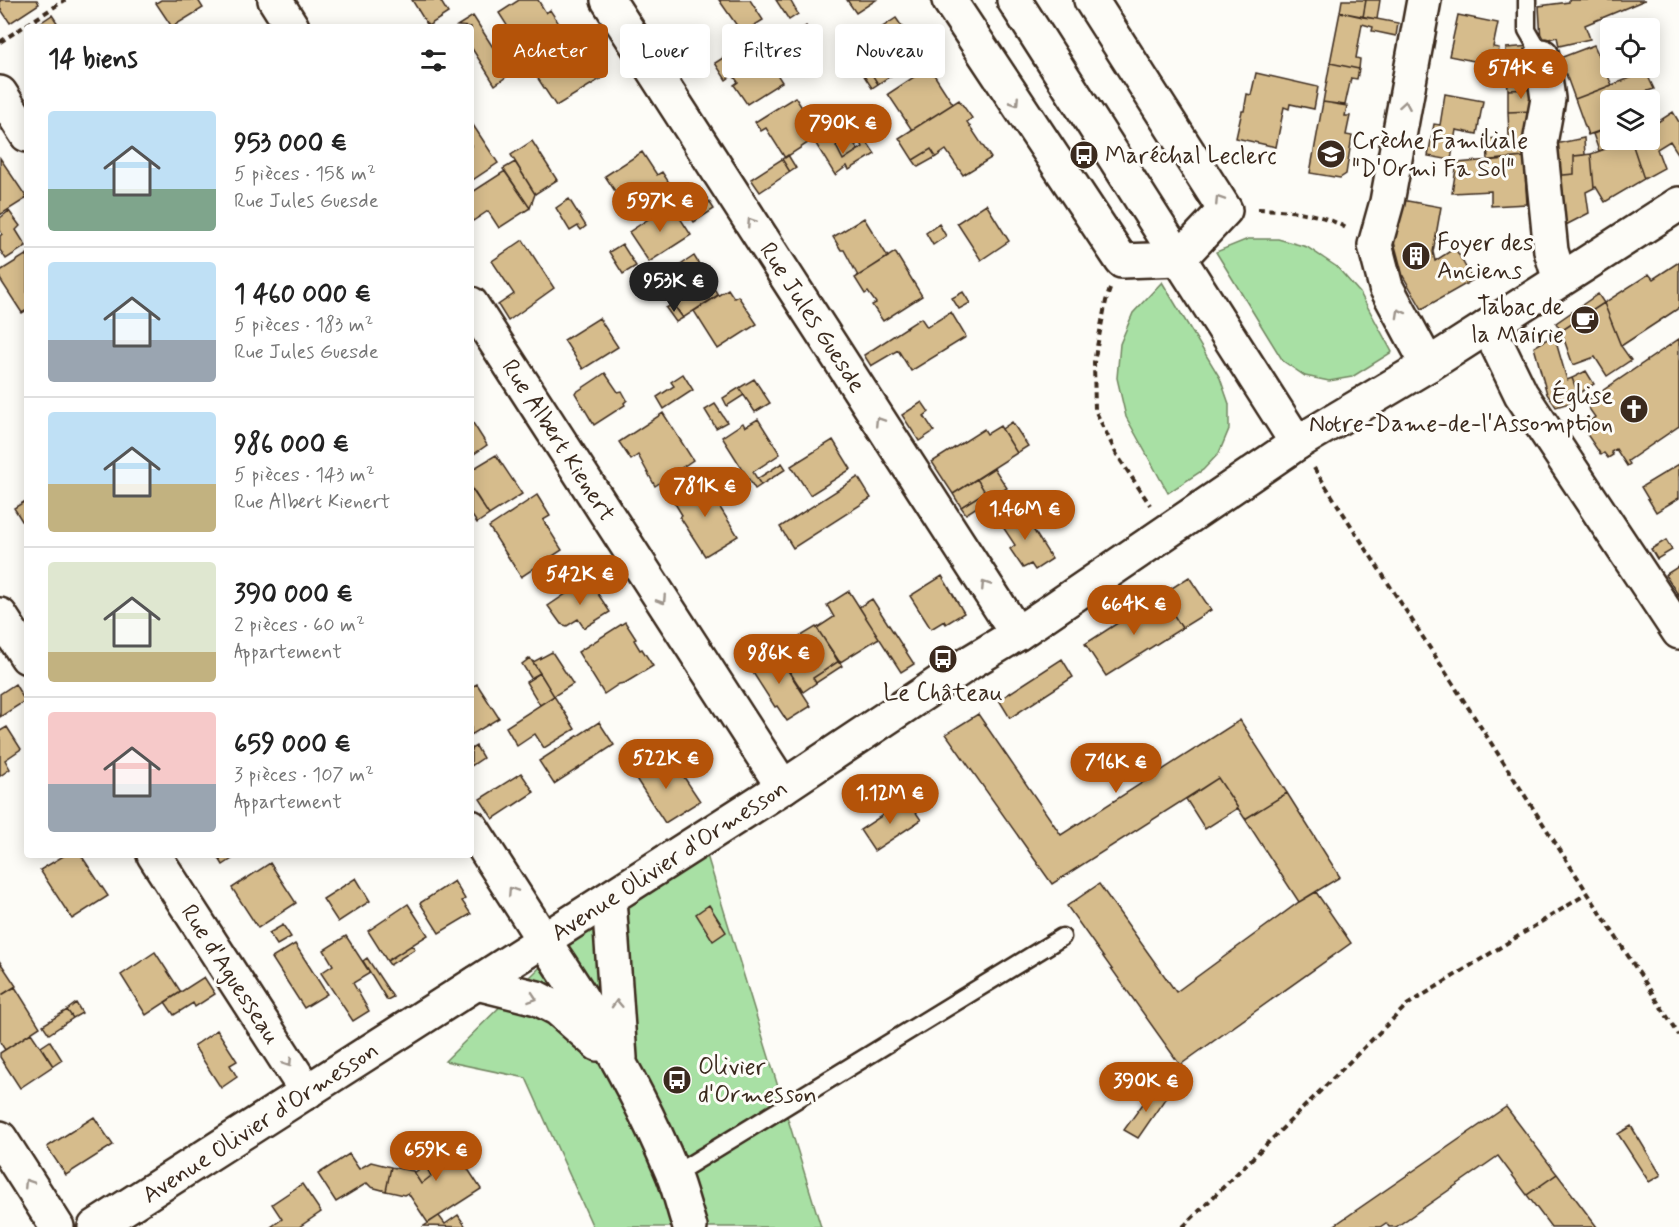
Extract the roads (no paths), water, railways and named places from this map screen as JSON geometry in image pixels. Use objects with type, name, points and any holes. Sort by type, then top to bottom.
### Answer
[{"type":"street","points":[[275,0],[290,24]]},
{"type":"street","name":"Rue Jules Guesde","points":[[608,0],[1017,634]]},
{"type":"street","points":[[949,0],[1122,261],[1179,259],[1225,210],[1102,5]]},
{"type":"street","points":[[1014,0],[1297,443]]},
{"type":"street","points":[[1424,0],[1387,202],[1375,245],[1386,287],[1428,364]]},
{"type":"street","points":[[1542,56],[1548,99],[1540,144],[1551,251],[1560,280]]},
{"type":"street","points":[[0,93],[24,130]]},
{"type":"street","name":"Avenue Olivier d'Ormesson","points":[[95,1227],[783,788],[969,663],[1017,634],[1297,443],[1488,327],[1679,204]]},
{"type":"street","name":"Rue Albert Kienert","points":[[474,309],[783,788]]},
{"type":"street","points":[[1488,327],[1521,394],[1679,632]]},
{"type":"street","points":[[0,615],[24,652]]},
{"type":"street","points":[[474,832],[568,975],[620,1063],[673,1175],[690,1227]]},
{"type":"street","name":"Rue d'Aguesseau","points":[[156,858],[307,1092]]},
{"type":"street","points":[[609,898],[620,1063]]},
{"type":"street","points":[[477,983],[537,998],[558,1009],[620,1063]]},
{"type":"street","points":[[0,1138],[57,1227]]},
{"type":"lane","points":[[1527,0],[1527,30],[1542,56]]},
{"type":"lane","points":[[673,1175],[1062,937]]},
{"type":"place","name":"Crèche Familiale \"D'Ormi Fa Sol\"","points":[[1331,154]]},
{"type":"place","name":"Maréchal Leclerc","points":[[1084,155]]},
{"type":"place","name":"Foyer des Anciens","points":[[1416,256]]},
{"type":"place","name":"Tabac de la Mairie","points":[[1585,320]]},
{"type":"place","name":"Église Notre-Dame-de-l'Assomption","points":[[1634,409]]},
{"type":"place","name":"Le Château","points":[[943,659]]},
{"type":"place","name":"Olivier d'Ormesson","points":[[677,1080]]}]
